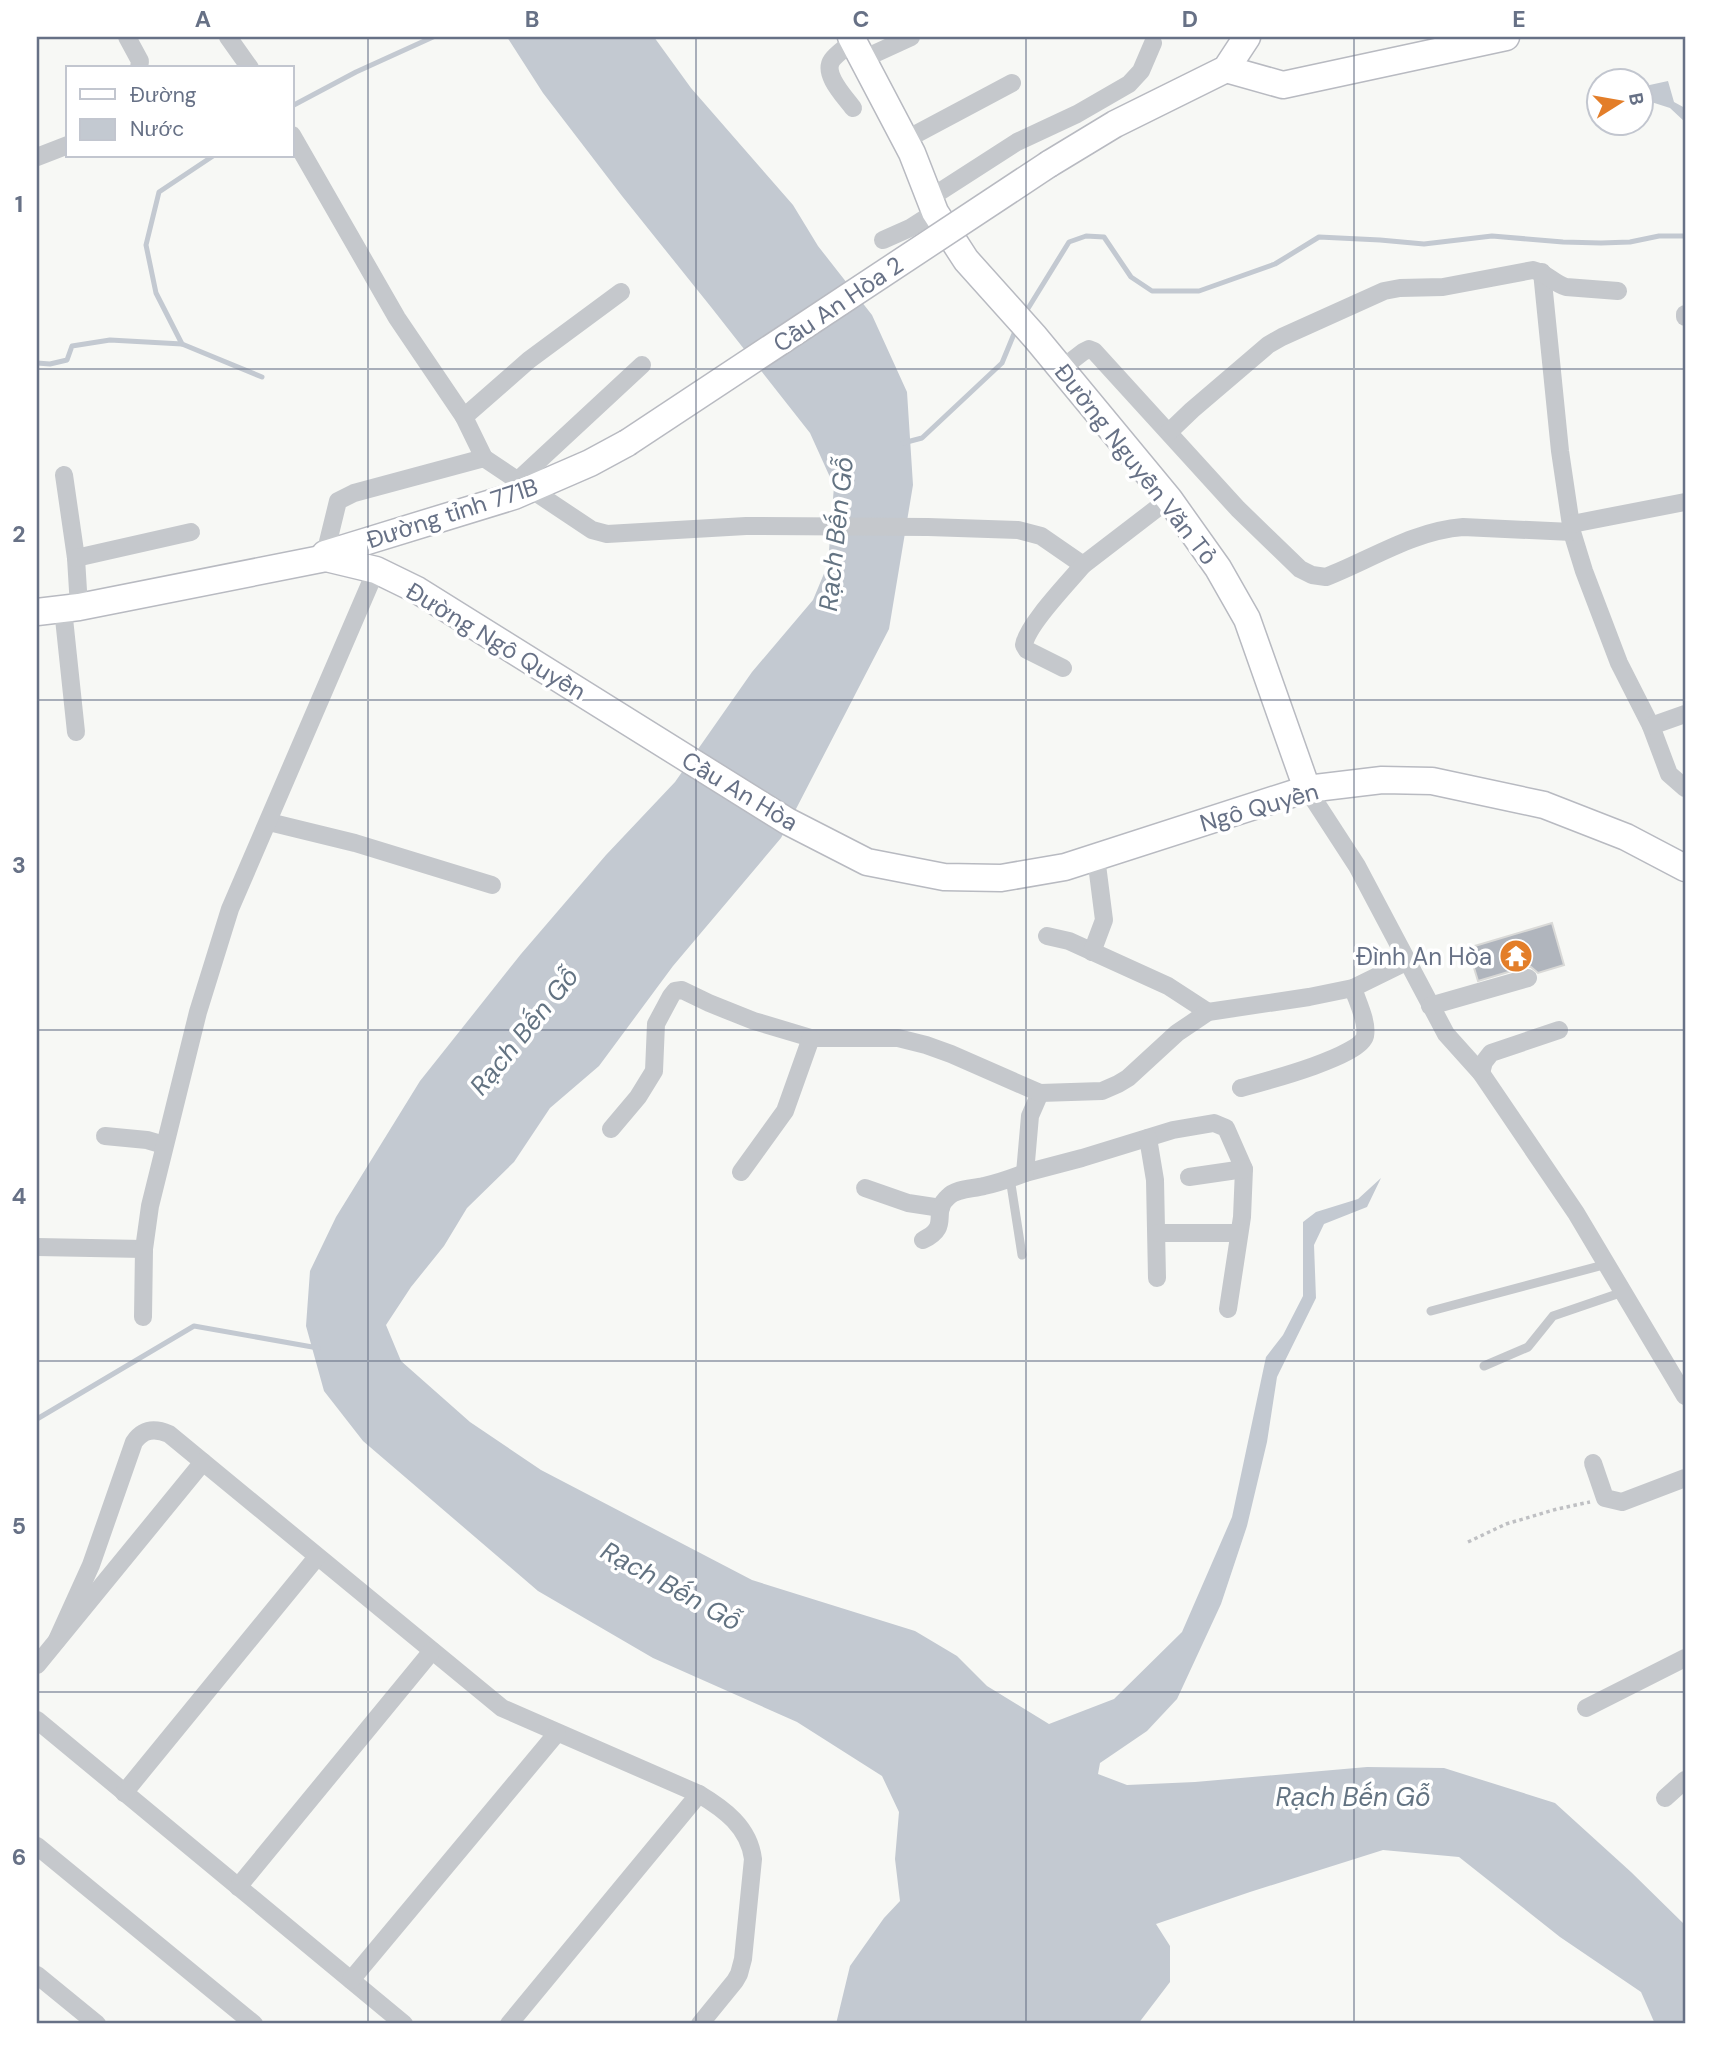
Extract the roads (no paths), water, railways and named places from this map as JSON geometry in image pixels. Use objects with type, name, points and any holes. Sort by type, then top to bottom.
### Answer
[{"type":"street","points":[[127,37],[140,61],[139,66]]},
{"type":"street","points":[[228,37],[249,66]]},
{"type":"street","points":[[853,108],[830,75],[831,60],[856,46],[911,37]]},
{"type":"street","points":[[1247,37],[1226,69],[1283,85],[1506,37]]},
{"type":"street","points":[[883,240],[933,205],[964,174],[1017,142],[1077,114],[1129,84],[1141,71],[1153,43]]},
{"type":"street","points":[[856,46],[905,140],[933,205]]},
{"type":"street","name":"Cầu An Hòa 2","points":[[626,443],[1049,164],[1115,124],[1226,69]]},
{"type":"street","points":[[905,140],[1012,83]]},
{"type":"street","points":[[294,138],[397,318],[464,417],[484,458],[592,530],[607,534],[746,526],[1018,530],[1041,537],[1083,565]]},
{"type":"street","points":[[37,157],[66,146]]},
{"type":"street","name":"Đường Nguyễn Văn Tỏ","points":[[933,205],[966,260],[1035,337],[1169,499],[1218,568],[1247,619],[1307,789]]},
{"type":"street","points":[[1169,432],[1268,345],[1384,290],[1443,287],[1533,270],[1542,272],[1558,285],[1566,287],[1618,291]]},
{"type":"street","points":[[1542,272],[1560,452],[1572,528],[1584,571],[1619,663],[1651,726],[1669,774],[1685,788]]},
{"type":"street","points":[[464,417],[529,360],[621,292]]},
{"type":"street","points":[[1061,369],[1083,352],[1089,349],[1094,351],[1238,509],[1300,569],[1312,575],[1325,577],[1422,534],[1445,528],[1572,528],[1685,502]]},
{"type":"street","points":[[524,485],[642,365]]},
{"type":"street","name":"Đường tỉnh 771B","points":[[326,556],[418,524],[473,510],[524,485],[590,463],[626,443]]},
{"type":"street","points":[[60,609],[326,556],[338,500],[484,458]]},
{"type":"street","points":[[64,475],[76,558],[60,609],[76,732]]},
{"type":"street","points":[[1063,668],[1027,650],[1025,639],[1083,565],[1169,499]]},
{"type":"street","points":[[76,558],[191,532]]},
{"type":"street","name":"Đường tỉnh 771B","points":[[326,556],[376,570]]},
{"type":"street","points":[[143,1317],[144,1249],[150,1206],[198,1012],[230,909],[376,570]]},
{"type":"street","name":"Đường Ngô Quyền","points":[[376,570],[417,590],[615,714]]},
{"type":"street","name":"Cầu An Hòa","points":[[615,714],[787,821],[867,862]]},
{"type":"street","points":[[1651,726],[1685,715]]},
{"type":"street","name":"Ngô Quyền","points":[[867,862],[944,877],[1001,878],[1065,867],[1307,789],[1382,780],[1432,781],[1544,804],[1626,837],[1685,868]]},
{"type":"street","points":[[1307,789],[1357,866],[1446,1034],[1481,1073],[1576,1213],[1685,1396]]},
{"type":"street","points":[[269,822],[355,843],[492,885]]},
{"type":"street","points":[[1092,951],[1104,920],[1096,857]]},
{"type":"street","points":[[1047,936],[1069,941],[1168,986],[1208,1012]]},
{"type":"street","points":[[611,1129],[638,1097],[654,1071],[656,1024],[667,1002],[676,992],[682,990],[754,1021],[811,1038],[898,1038],[951,1054],[1040,1093],[1102,1091],[1118,1084],[1177,1033],[1208,1012],[1353,988],[1406,962]]},
{"type":"street","points":[[1430,1006],[1528,978]]},
{"type":"street","points":[[1241,1088],[1305,1070],[1353,1048],[1362,1041],[1366,1034],[1353,988]]},
{"type":"street","points":[[1481,1073],[1484,1062],[1491,1053],[1559,1030]]},
{"type":"street","points":[[741,1172],[785,1111],[811,1038]]},
{"type":"street","points":[[1018,1175],[1030,1116],[1040,1093]]},
{"type":"street","points":[[923,1240],[938,1230],[941,1208],[951,1194],[1082,1158],[1173,1129],[1214,1124],[1226,1128],[1244,1169],[1240,1233],[1228,1309]]},
{"type":"street","points":[[105,1136],[147,1140],[164,1145]]},
{"type":"street","points":[[1148,1138],[1155,1180],[1157,1278]]},
{"type":"street","points":[[1189,1177],[1244,1169]]},
{"type":"street","points":[[865,1188],[908,1203],[941,1208]]},
{"type":"street","points":[[1158,1233],[1240,1233]]},
{"type":"street","points":[[37,1247],[144,1249]]},
{"type":"street","points":[[57,1640],[91,1565],[136,1438],[149,1430],[159,1430],[173,1437],[502,1708],[698,1794],[727,1814],[741,1828],[750,1842],[753,1859],[743,1959],[739,1975],[699,2024]]},
{"type":"street","points":[[37,1665],[203,1462]]},
{"type":"street","points":[[1593,1463],[1605,1498],[1622,1502],[1685,1478]]},
{"type":"street","points":[[124,1793],[317,1557]]},
{"type":"street","points":[[238,1887],[432,1651]]},
{"type":"street","points":[[1586,1707],[1685,1658]]},
{"type":"street","points":[[37,1720],[404,2024]]},
{"type":"street","points":[[351,1980],[557,1733]]},
{"type":"street","points":[[1665,1798],[1685,1780]]},
{"type":"street","points":[[509,2024],[698,1794]]},
{"type":"street","points":[[37,1846],[254,2024]]},
{"type":"street","points":[[37,1975],[97,2024]]},
{"type":"lane","points":[[1018,1175],[1022,1255]]},
{"type":"lane","points":[[1431,1311],[1607,1264]]},
{"type":"lane","points":[[1484,1366],[1528,1347],[1553,1316],[1623,1292]]},
{"type":"water","name":"Rạch Bến Gỗ","points":[[507,37],[654,37],[691,88],[793,205],[818,246],[872,315],[907,392],[913,485],[889,629],[781,838],[673,966],[599,1066],[550,1108],[514,1162],[467,1208],[444,1246],[411,1287],[386,1325],[401,1361],[470,1422],[541,1470],[752,1580],[915,1631],[957,1656],[987,1686],[1049,1724],[1114,1699],[1182,1632],[1232,1517],[1266,1357],[1283,1335],[1303,1296],[1303,1222],[1316,1212],[1358,1199],[1381,1178],[1367,1207],[1324,1224],[1314,1245],[1316,1298],[1277,1377],[1267,1442],[1247,1526],[1221,1604],[1177,1699],[1147,1731],[1100,1763],[1098,1774],[1127,1785],[1367,1767],[1444,1768],[1555,1803],[1685,1925],[1685,2024],[1655,2024],[1641,1992],[1560,1937],[1459,1857],[1383,1850],[1156,1924],[1170,1946],[1170,1982],[1138,2024],[836,2024],[850,1966],[884,1918],[900,1901],[895,1859],[899,1812],[882,1776],[797,1722],[653,1658],[538,1591],[363,1441],[324,1391],[306,1326],[310,1271],[336,1217],[420,1081],[521,954],[606,855],[675,782],[752,672],[813,600],[828,564],[834,486],[810,433],[543,93]]},
{"type":"water","points":[[1668,81],[1674,102],[1685,108],[1685,122],[1670,108],[1656,104],[1656,84]]},
{"type":"waterway","points":[[294,105],[356,72],[433,37]]},
{"type":"waterway","points":[[210,158],[159,192],[146,245],[156,293],[182,344],[262,377]]},
{"type":"waterway","points":[[1024,315],[1069,242],[1086,236],[1104,237],[1131,277],[1152,291],[1199,291],[1275,264],[1319,237],[1424,244],[1492,236],[1601,243],[1630,242],[1659,236],[1685,236]]},
{"type":"waterway","points":[[903,443],[922,438],[1002,363],[1016,329]]},
{"type":"waterway","points":[[37,363],[50,364],[67,360],[72,346],[110,340],[182,344]]},
{"type":"waterway","points":[[37,1419],[194,1326],[318,1348]]},
{"type":"place","name":"Đình An Hòa","points":[[1516,956]]}]
